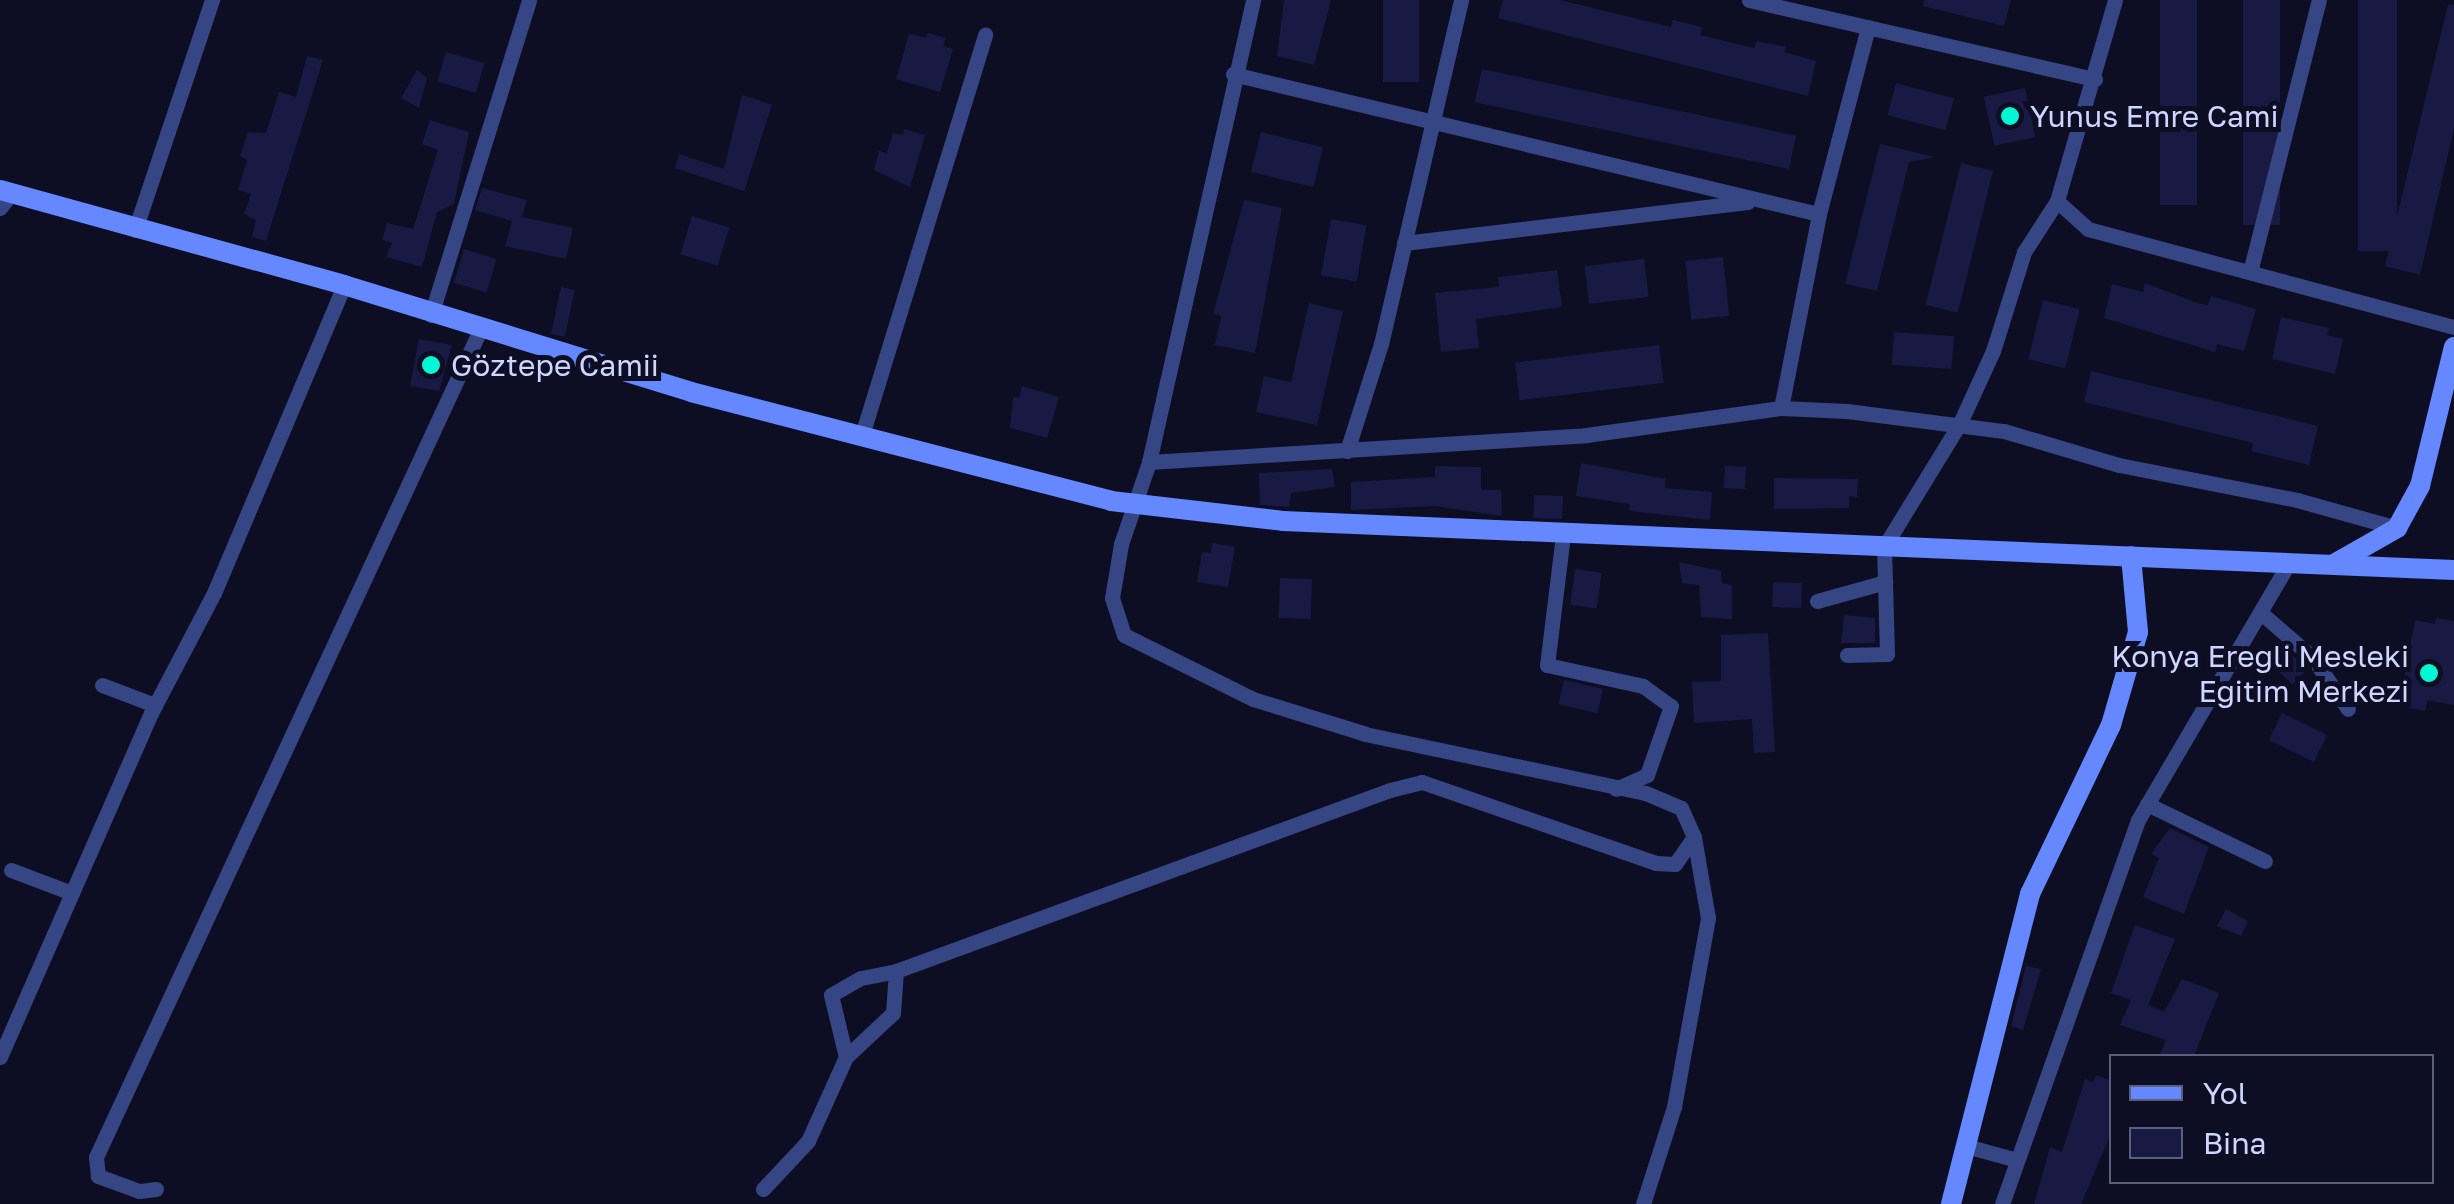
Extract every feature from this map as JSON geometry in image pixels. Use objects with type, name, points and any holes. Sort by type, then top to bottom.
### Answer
[{"type":"street","points":[[135,230],[212,0]]},
{"type":"street","points":[[430,315],[529,0]]},
{"type":"street","points":[[1253,0],[1233,74],[1149,462],[1132,504],[1112,598],[1124,635],[1272,705],[1366,734],[1616,789],[1682,808],[1694,837],[1708,918],[1674,1108],[1642,1204]]},
{"type":"street","points":[[1347,451],[1404,243],[1460,0]]},
{"type":"street","points":[[1749,0],[2095,80]]},
{"type":"street","points":[[1848,655],[1887,654],[1884,547],[1960,423],[1994,350],[2024,252],[2057,202],[2115,0]]},
{"type":"street","points":[[2250,272],[2319,0]]},
{"type":"street","points":[[1781,408],[1819,214],[1868,27]]},
{"type":"street","points":[[862,435],[985,34]]},
{"type":"street","points":[[1233,74],[1432,126],[1819,214]]},
{"type":"street","points":[[4,197],[344,285],[480,330],[1132,504],[1283,522],[2454,570]]},
{"type":"street","points":[[1404,243],[1760,201]]},
{"type":"street","points":[[2057,202],[2088,229],[2454,327]]},
{"type":"street","points":[[0,1057],[155,706],[214,593],[344,285]]},
{"type":"street","points":[[156,1189],[139,1191],[98,1176],[96,1157],[480,330]]},
{"type":"street","points":[[2333,565],[2398,528],[2420,486],[2454,347]]},
{"type":"street","points":[[1149,462],[1586,435],[1781,408],[1960,423],[2398,528]]},
{"type":"street","points":[[1563,535],[1547,665],[1643,686],[1671,706],[1647,775],[1616,789]]},
{"type":"street","points":[[1951,1204],[2030,894],[2111,725],[2138,632],[2132,556]]},
{"type":"street","points":[[2002,1204],[2113,877],[2147,804],[2289,563]]},
{"type":"street","points":[[1817,601],[1886,582]]},
{"type":"street","points":[[2261,612],[2312,657],[2348,709]]},
{"type":"street","points":[[102,685],[155,706]]},
{"type":"street","points":[[846,1058],[830,995],[862,978],[896,971],[1328,809],[1422,782],[1656,864],[1675,864],[1694,837]]},
{"type":"street","points":[[2147,804],[2264,861]]},
{"type":"street","points":[[11,870],[72,894]]},
{"type":"street","points":[[763,1189],[808,1141],[846,1058],[894,1014],[896,971]]},
{"type":"street","points":[[1966,1146],[2017,1160]]},
{"type":"building","points":[[1284,0],[1331,0],[1314,65],[1277,56]]},
{"type":"building","points":[[1383,0],[1419,0],[1419,82],[1383,82]]},
{"type":"building","points":[[1503,0],[1560,0],[1671,27],[1673,20],[1702,27],[1700,35],[1754,48],[1757,41],[1786,47],[1784,52],[1816,61],[1808,96],[1498,18]]},
{"type":"building","points":[[1924,0],[2011,0],[2004,26],[1923,6]]},
{"type":"building","points":[[2160,0],[2197,0],[2197,205],[2160,205]]},
{"type":"building","points":[[2243,0],[2280,0],[2280,225],[2243,225]]},
{"type":"building","points":[[2358,0],[2397,0],[2397,251],[2358,251]]},
{"type":"building","points":[[2448,5],[2454,5],[2454,128],[2420,275],[2385,266]]},
{"type":"building","points":[[928,33],[946,38],[943,46],[953,49],[940,92],[896,79],[909,34],[926,38]]},
{"type":"building","points":[[446,52],[484,63],[476,93],[437,82]]},
{"type":"building","points":[[307,56],[323,60],[266,241],[252,237],[256,220],[244,214],[251,194],[238,190],[247,160],[240,156],[248,132],[266,133],[279,92],[296,97]]},
{"type":"building","points":[[1482,69],[1796,136],[1789,169],[1475,102]]},
{"type":"building","points":[[417,70],[427,78],[419,108],[401,98]]},
{"type":"building","points":[[1896,83],[1954,99],[1945,130],[1887,115]]},
{"type":"building","name":"Yunus Emre Cami","points":[[2025,88],[2035,137],[1994,146],[1984,97]]},
{"type":"building","points":[[742,95],[772,105],[744,191],[675,168],[679,154],[724,169]]},
{"type":"building","points":[[430,120],[469,132],[454,204],[437,212],[422,267],[386,257],[392,243],[382,240],[387,223],[413,229],[438,150],[422,144]]},
{"type":"building","points":[[904,129],[925,135],[910,187],[874,170],[879,151],[887,153],[893,133],[903,135]]},
{"type":"building","points":[[1261,132],[1323,147],[1313,187],[1251,172]]},
{"type":"building","points":[[1880,144],[1935,157],[1909,162],[1877,291],[1845,284]]},
{"type":"building","points":[[1961,163],[1993,171],[1958,313],[1926,305]]},
{"type":"building","points":[[482,188],[527,200],[522,217],[573,228],[566,259],[505,246],[512,221],[475,210]]},
{"type":"building","points":[[1244,200],[1282,208],[1255,353],[1215,345],[1221,316],[1213,314]]},
{"type":"building","points":[[692,216],[729,227],[718,266],[680,254]]},
{"type":"building","points":[[1331,219],[1366,225],[1357,281],[1321,275]]},
{"type":"building","points":[[464,249],[497,259],[486,292],[454,282]]},
{"type":"building","points":[[1723,257],[1729,316],[1691,320],[1685,261]]},
{"type":"building","points":[[1644,259],[1649,297],[1589,304],[1584,266]]},
{"type":"building","points":[[1557,270],[1562,307],[1476,319],[1479,348],[1441,352],[1435,293],[1499,287],[1498,277]]},
{"type":"building","points":[[2145,283],[2197,303],[2208,305],[2211,296],[2256,309],[2244,351],[2217,344],[2215,352],[2104,318],[2112,284],[2143,292]]},
{"type":"building","points":[[561,287],[575,290],[565,337],[551,334]]},
{"type":"building","points":[[2043,300],[2080,309],[2065,368],[2028,359]]},
{"type":"building","points":[[1309,303],[1343,311],[1317,425],[1256,412],[1264,376],[1291,382]]},
{"type":"building","points":[[2281,317],[2329,328],[2327,335],[2343,339],[2335,374],[2272,359]]},
{"type":"building","points":[[1894,332],[1954,336],[1952,369],[1892,365]]},
{"type":"building","name":"Göztepe Camii","points":[[419,339],[452,345],[439,391],[410,386]]},
{"type":"building","points":[[1659,345],[1664,383],[1520,400],[1515,363]]},
{"type":"building","points":[[2091,371],[2318,426],[2309,465],[2251,451],[2253,443],[2084,402]]},
{"type":"building","points":[[1022,386],[1059,397],[1047,438],[1010,428],[1013,396],[1019,398]]},
{"type":"building","points":[[1581,463],[1666,479],[1665,488],[1712,492],[1710,520],[1629,511],[1630,504],[1576,496]]},
{"type":"building","points":[[1435,466],[1481,467],[1481,490],[1501,490],[1502,516],[1435,506],[1351,510],[1351,482],[1435,477]]},
{"type":"building","points":[[1725,466],[1746,467],[1745,489],[1724,488]]},
{"type":"building","points":[[1332,469],[1335,487],[1291,493],[1289,507],[1260,505],[1259,473]]},
{"type":"building","points":[[1774,478],[1858,479],[1857,497],[1849,496],[1849,508],[1774,509]]},
{"type":"building","points":[[1534,495],[1563,496],[1562,519],[1533,518]]},
{"type":"building","points":[[1212,543],[1235,547],[1228,587],[1197,582],[1202,552],[1211,553]]},
{"type":"building","points":[[1679,562],[1721,571],[1722,583],[1732,585],[1732,619],[1701,617],[1699,585],[1682,583]]},
{"type":"building","points":[[1575,569],[1602,573],[1597,608],[1570,605]]},
{"type":"building","points":[[1280,578],[1312,579],[1311,619],[1279,618]]},
{"type":"building","points":[[1773,582],[1802,583],[1801,608],[1772,607]]},
{"type":"building","points":[[1844,615],[1875,618],[1875,643],[1841,643]]},
{"type":"building","name":"Konya Ereğli Mesleki Eğitim Merkezi","points":[[2436,618],[2454,621],[2454,705],[2427,700],[2425,711],[2399,706],[2415,620],[2435,624]]},
{"type":"building","points":[[1768,633],[1775,752],[1754,753],[1752,719],[1694,723],[1692,682],[1721,681],[1721,635]]},
{"type":"building","points":[[2287,650],[2307,669],[2293,685],[2272,665]]},
{"type":"building","points":[[1564,680],[1603,689],[1597,713],[1558,704]]},
{"type":"building","points":[[2282,713],[2327,735],[2314,762],[2269,740]]},
{"type":"building","points":[[2170,828],[2209,847],[2184,914],[2143,897],[2159,858],[2151,854]]},
{"type":"building","points":[[2226,909],[2248,921],[2241,936],[2217,926]]},
{"type":"building","points":[[2135,925],[2175,939],[2148,1005],[2164,1012],[2182,979],[2219,993],[2195,1054],[2160,1054],[2166,1040],[2120,1025],[2131,1000],[2111,993]]},
{"type":"building","points":[[2026,966],[2041,969],[2023,1030],[2011,1026]]},
{"type":"building","points":[[2096,1075],[2109,1080],[2109,1138],[2081,1204],[2034,1204],[2050,1147],[2062,1152],[2085,1079],[2093,1082]]},
{"type":"place","name":"Yunus Emre Cami","points":[[2010,116]]},
{"type":"place","name":"Göztepe Camii","points":[[431,365]]},
{"type":"place","name":"Konya Ereğli Mesleki Eğitim Merkezi","points":[[2429,673]]}]
